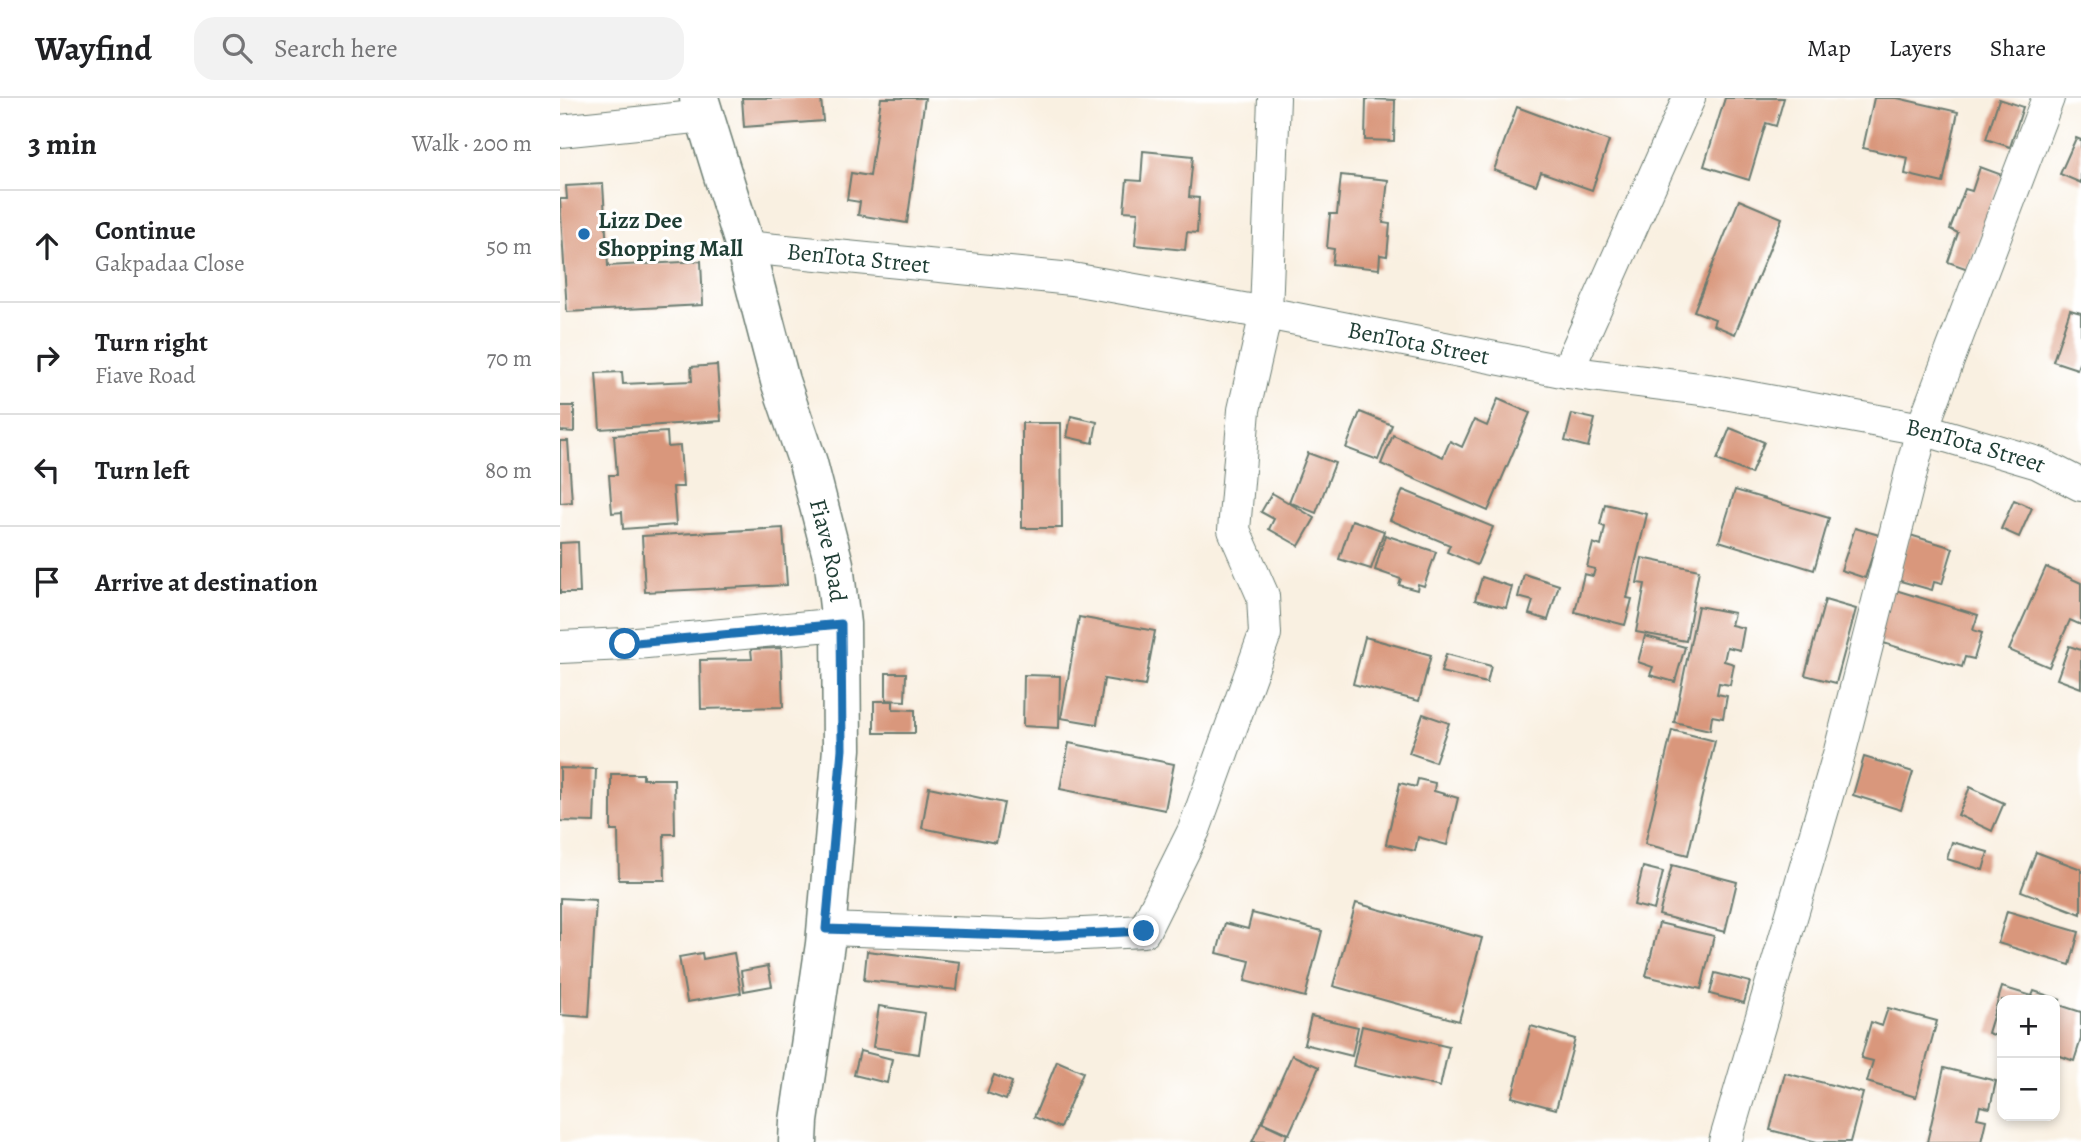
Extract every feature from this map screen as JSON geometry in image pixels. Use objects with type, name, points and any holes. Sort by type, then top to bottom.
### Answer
[{"type":"street","points":[[826,929],[1042,936],[1144,931],[1194,830],[1265,634],[1263,596],[1234,530],[1244,410],[1266,313],[1274,98]]},
{"type":"street","points":[[1567,372],[1689,98]]},
{"type":"street","points":[[1725,1142],[1840,751],[1922,429],[2048,98]]},
{"type":"street","points":[[560,131],[701,107]]},
{"type":"street","name":"Fiave Road","points":[[701,107],[745,247],[780,381],[808,463],[834,564],[841,624],[842,749],[826,929],[798,1142]]},
{"type":"street","name":"BenTota Street","points":[[745,247],[1072,279],[1266,313],[1567,372],[1708,390],[1922,429],[2038,463],[2081,485]]},
{"type":"street","points":[[560,647],[625,644],[841,624]]},
{"type":"building","points":[[742,98],[821,98],[823,121],[744,127]]},
{"type":"building","points":[[881,98],[925,98],[907,223],[858,215],[860,202],[847,200],[851,173],[870,176]]},
{"type":"building","points":[[1725,98],[1784,98],[1776,126],[1766,123],[1749,180],[1704,166]]},
{"type":"building","points":[[1874,98],[1897,98],[1958,112],[1943,183],[1905,174],[1908,158],[1863,148]]},
{"type":"building","points":[[1366,99],[1395,100],[1394,141],[1365,140]]},
{"type":"building","points":[[1999,99],[2023,107],[2010,147],[1986,139]]},
{"type":"building","points":[[1517,107],[1609,141],[1592,190],[1541,172],[1536,185],[1494,170]]},
{"type":"building","points":[[2076,138],[2081,140],[2081,183],[2060,174]]},
{"type":"building","points":[[1143,151],[1193,156],[1189,197],[1199,198],[1197,233],[1187,232],[1185,250],[1135,245],[1138,212],[1124,211],[1127,180],[1141,181]]},
{"type":"building","points":[[1980,167],[2002,175],[1968,269],[1948,262],[1958,233],[1950,229],[1965,189],[1972,191]]},
{"type":"building","points":[[1341,175],[1388,180],[1383,223],[1390,224],[1387,256],[1380,255],[1379,269],[1332,264],[1334,249],[1327,248],[1330,214],[1337,214]]},
{"type":"building","name":"Lizz Dee Shopping Mall","points":[[603,184],[608,266],[701,261],[703,305],[567,312],[560,199],[567,199],[566,186]]},
{"type":"building","points":[[1739,200],[1782,218],[1735,334],[1713,325],[1715,319],[1694,311]]},
{"type":"building","points":[[2070,310],[2081,313],[2081,358],[2077,369],[2053,361]]},
{"type":"building","points":[[717,365],[721,421],[600,429],[596,373],[622,372],[623,384],[692,381],[691,367]]},
{"type":"building","points":[[1498,399],[1530,413],[1488,511],[1381,464],[1393,435],[1443,457],[1450,441],[1462,447],[1474,420],[1487,426]]},
{"type":"building","points":[[560,406],[574,406],[574,432],[560,431]]},
{"type":"building","points":[[1360,412],[1392,425],[1378,460],[1346,448]]},
{"type":"building","points":[[1572,414],[1595,419],[1588,447],[1565,441]]},
{"type":"building","points":[[1071,416],[1097,422],[1093,443],[1067,437]]},
{"type":"building","points":[[1022,423],[1061,423],[1062,528],[1022,528]]},
{"type":"building","points":[[1730,428],[1764,442],[1751,474],[1717,460]]},
{"type":"building","points":[[667,432],[668,447],[680,446],[683,487],[673,487],[676,525],[623,529],[622,512],[612,513],[609,475],[617,475],[614,435]]},
{"type":"building","points":[[560,441],[568,441],[572,502],[560,503]]},
{"type":"building","points":[[1308,453],[1335,463],[1316,513],[1289,502]]},
{"type":"building","points":[[1403,490],[1493,527],[1477,565],[1447,552],[1450,545],[1390,520]]},
{"type":"building","points":[[1735,490],[1829,518],[1814,570],[1719,541]]},
{"type":"building","points":[[1272,493],[1315,518],[1299,546],[1269,529],[1274,519],[1261,512]]},
{"type":"building","points":[[2014,500],[2032,508],[2019,537],[2001,529]]},
{"type":"building","points":[[1605,504],[1647,514],[1627,598],[1632,599],[1625,625],[1575,612],[1584,574],[1593,576],[1595,569],[1587,567],[1593,543],[1601,546],[1605,527],[1600,525]]},
{"type":"building","points":[[1352,520],[1384,531],[1371,569],[1339,559]]},
{"type":"building","points":[[783,528],[787,585],[645,592],[642,536]]},
{"type":"building","points":[[1855,528],[1879,535],[1865,578],[1841,570]]},
{"type":"building","points":[[1385,535],[1436,552],[1424,586],[1418,584],[1417,590],[1399,585],[1401,579],[1375,570]]},
{"type":"building","points":[[1910,535],[1953,548],[1942,584],[1934,582],[1932,590],[1897,580]]},
{"type":"building","points":[[578,542],[580,593],[560,593],[560,543]]},
{"type":"building","points":[[1642,558],[1699,570],[1686,641],[1636,632],[1645,584],[1637,583]]},
{"type":"building","points":[[2046,567],[2081,583],[2081,625],[2070,620],[2049,667],[2009,650]]},
{"type":"building","points":[[1524,574],[1559,585],[1548,620],[1529,614],[1533,601],[1518,597]]},
{"type":"building","points":[[1482,577],[1512,587],[1506,608],[1475,600]]},
{"type":"building","points":[[1892,589],[1978,615],[1973,630],[1982,633],[1974,659],[1965,657],[1962,667],[1877,641]]},
{"type":"building","points":[[1825,600],[1856,609],[1836,683],[1805,675]]},
{"type":"building","points":[[1698,606],[1734,613],[1731,625],[1744,628],[1740,650],[1727,647],[1724,661],[1734,664],[1730,685],[1719,683],[1717,694],[1727,696],[1723,718],[1712,716],[1710,730],[1674,722]]},
{"type":"building","points":[[1079,617],[1155,631],[1145,686],[1104,679],[1097,724],[1061,718]]},
{"type":"building","points":[[1645,636],[1685,647],[1675,682],[1650,675],[1653,667],[1638,662]]},
{"type":"building","points":[[1365,637],[1431,655],[1419,701],[1353,684]]},
{"type":"building","points":[[2069,646],[2081,650],[2081,688],[2057,679]]},
{"type":"building","points":[[781,648],[783,707],[701,709],[700,660],[752,659],[751,649]]},
{"type":"building","points":[[1446,654],[1491,666],[1487,683],[1441,672]]},
{"type":"building","points":[[886,673],[906,673],[905,701],[886,700]]},
{"type":"building","points":[[1024,675],[1060,676],[1059,728],[1023,726]]},
{"type":"building","points":[[874,701],[893,701],[893,709],[915,710],[915,733],[874,733]]},
{"type":"building","points":[[1423,714],[1449,723],[1435,762],[1409,753]]},
{"type":"building","points":[[1672,730],[1715,741],[1688,855],[1645,844]]},
{"type":"building","points":[[1069,743],[1174,764],[1165,810],[1060,789]]},
{"type":"building","points":[[1864,757],[1913,772],[1901,810],[1853,795]]},
{"type":"building","points":[[560,768],[596,769],[594,822],[560,821]]},
{"type":"building","points":[[611,774],[643,774],[643,779],[674,779],[675,834],[664,834],[665,880],[619,880],[618,831],[611,831]]},
{"type":"building","points":[[1418,779],[1435,783],[1434,791],[1458,798],[1447,845],[1418,837],[1415,851],[1386,844],[1400,783],[1416,787]]},
{"type":"building","points":[[929,787],[1004,803],[996,843],[922,828]]},
{"type":"building","points":[[1970,787],[2004,803],[1992,831],[1958,815]]},
{"type":"building","points":[[1952,842],[1988,852],[1983,870],[1947,859]]},
{"type":"building","points":[[2036,852],[2081,869],[2081,914],[2021,891]]},
{"type":"building","points":[[1672,865],[1737,882],[1725,932],[1659,915]]},
{"type":"building","points":[[1643,867],[1663,872],[1654,910],[1634,905]]},
{"type":"building","points":[[560,898],[596,900],[589,1017],[560,1015]]},
{"type":"building","points":[[1356,903],[1482,938],[1459,1021],[1333,986]]},
{"type":"building","points":[[2007,911],[2079,932],[2070,965],[1998,943]]},
{"type":"building","points":[[1252,913],[1322,931],[1305,997],[1245,981],[1250,961],[1217,953],[1225,923],[1248,929]]},
{"type":"building","points":[[1659,923],[1714,936],[1701,989],[1646,976]]},
{"type":"building","points":[[867,951],[960,962],[957,990],[864,980]]},
{"type":"building","points":[[702,953],[703,959],[734,953],[741,993],[687,1002],[679,957]]},
{"type":"building","points":[[768,966],[772,986],[744,991],[741,971]]},
{"type":"building","points":[[1715,973],[1750,982],[1744,1003],[1710,994]]},
{"type":"building","points":[[2002,987],[2029,995],[2000,995]]},
{"type":"building","points":[[1997,1003],[1997,1036],[1988,1033]]},
{"type":"building","points":[[2060,1005],[2081,1012],[2081,1039],[2074,1061],[2060,1056]]},
{"type":"building","points":[[879,1006],[925,1013],[919,1054],[873,1047]]},
{"type":"building","points":[[1888,1008],[1937,1021],[1916,1097],[1867,1082],[1873,1061],[1861,1058],[1871,1022],[1882,1026]]},
{"type":"building","points":[[1311,1016],[1358,1027],[1352,1056],[1304,1044]]},
{"type":"building","points":[[1362,1026],[1449,1047],[1440,1087],[1353,1066]]},
{"type":"building","points":[[1531,1026],[1575,1039],[1556,1109],[1512,1097]]},
{"type":"building","points":[[860,1051],[892,1059],[887,1083],[854,1075]]},
{"type":"building","points":[[1292,1055],[1319,1067],[1289,1134],[1262,1122]]},
{"type":"building","points":[[1057,1061],[1083,1072],[1060,1128],[1034,1117]]},
{"type":"building","points":[[1944,1068],[1996,1081],[1990,1108],[1980,1106],[1977,1118],[1986,1120],[1981,1142],[1927,1142]]},
{"type":"building","points":[[1785,1073],[1863,1093],[1850,1142],[1817,1142],[1770,1130]]},
{"type":"building","points":[[994,1075],[1012,1082],[1006,1100],[987,1093]]},
{"type":"building","points":[[1261,1122],[1287,1134],[1284,1142],[1252,1142]]},
{"type":"place","name":"Lizz Dee Shopping Mall","points":[[584,234]]},
{"type":"route","points":[[625,644],[841,624],[842,749],[826,929],[1042,936],[1144,931]]}]
